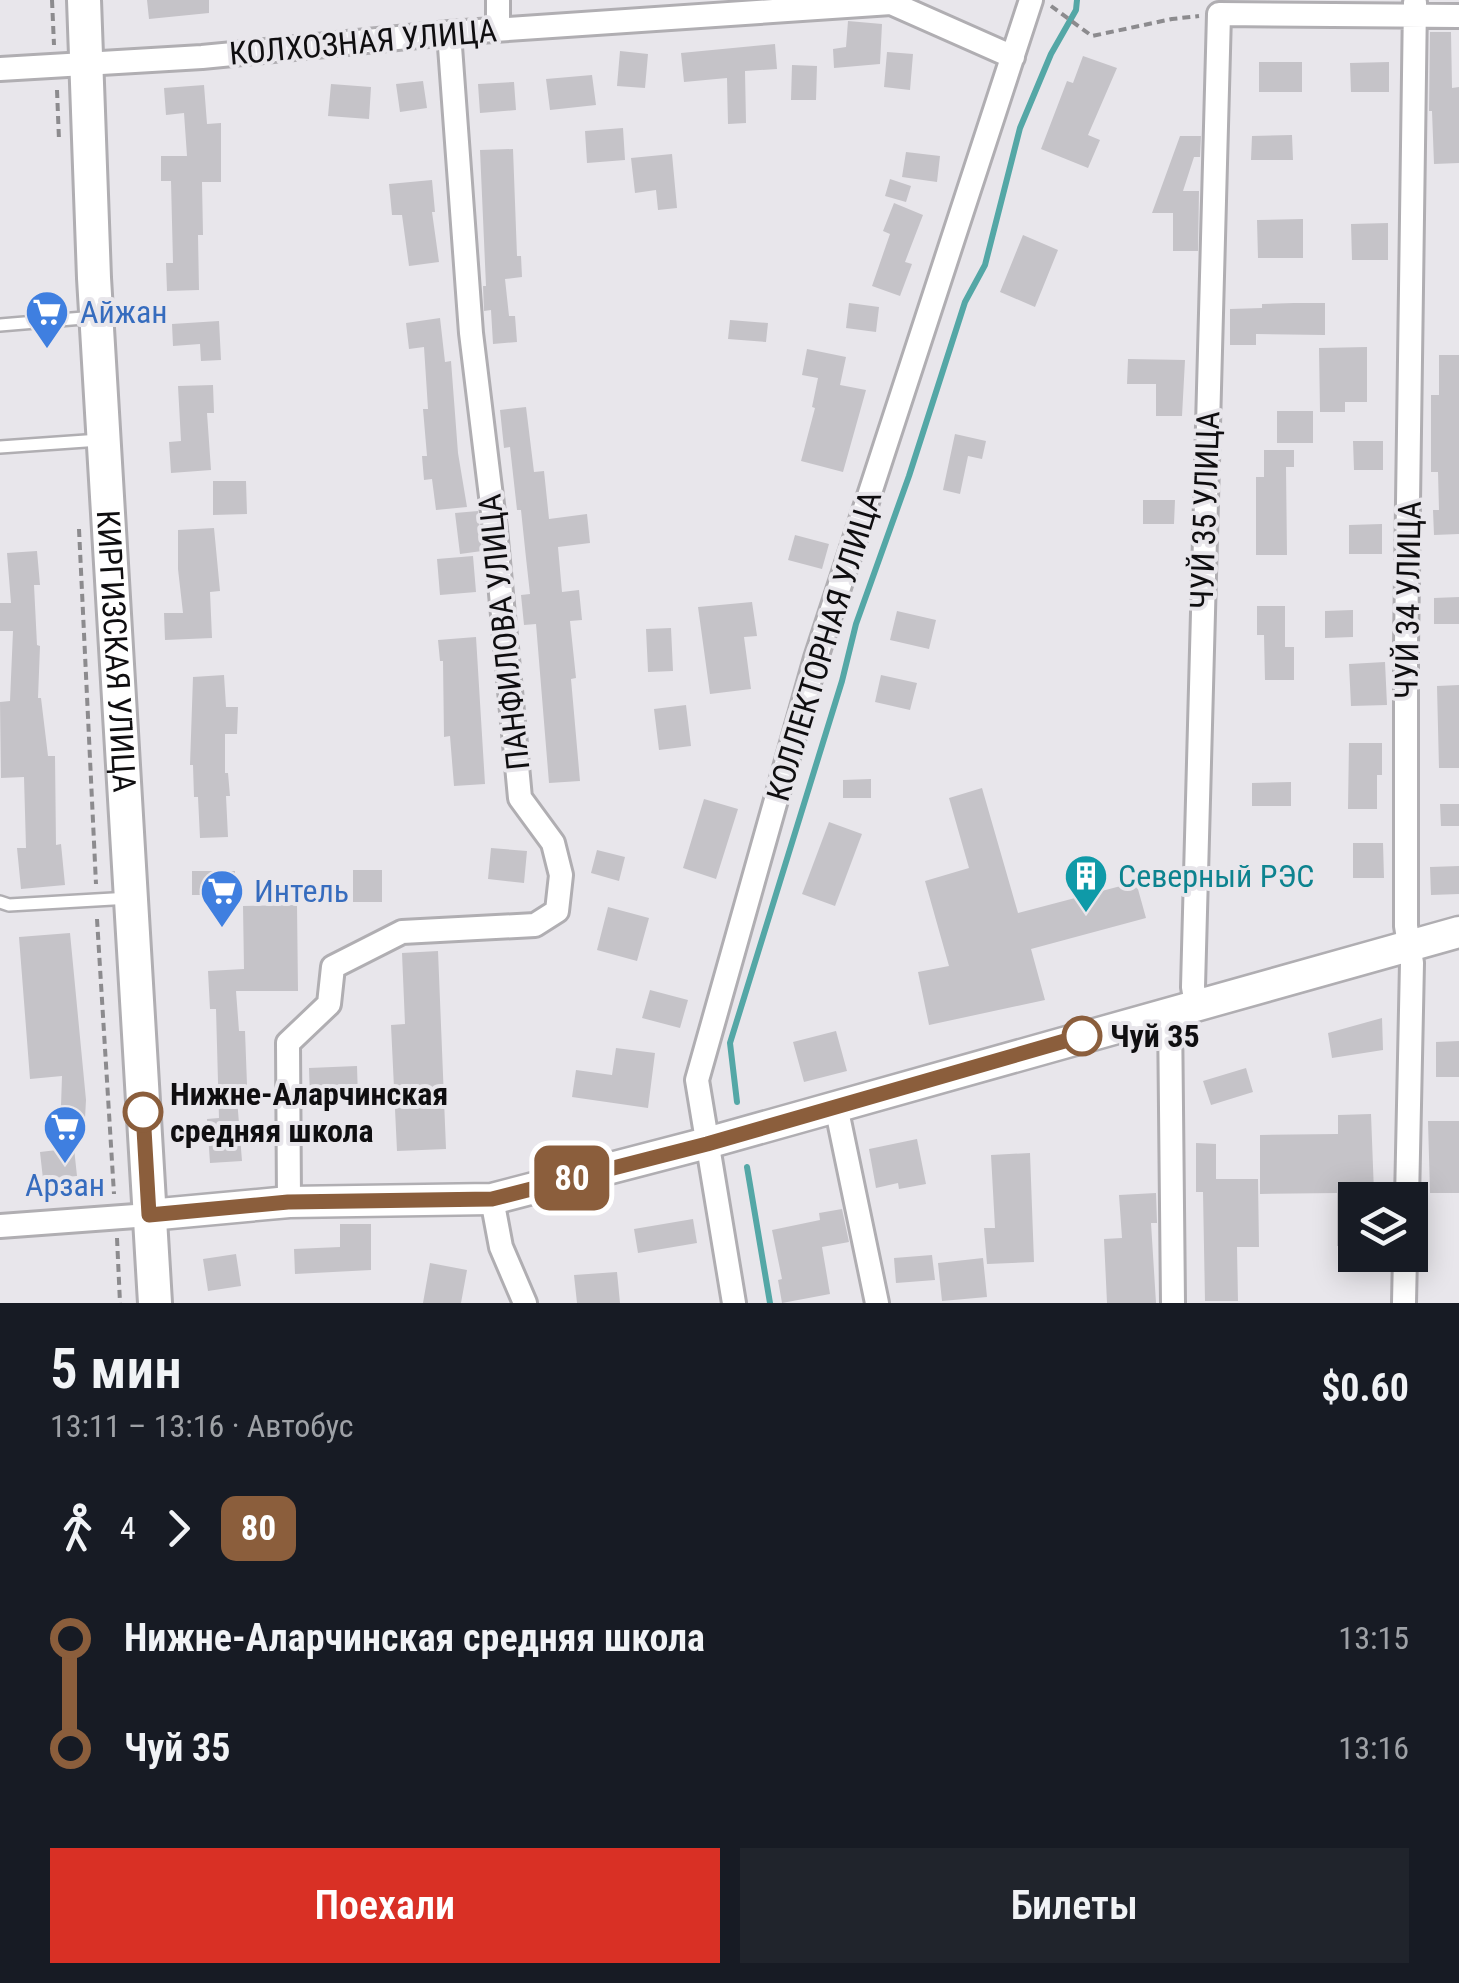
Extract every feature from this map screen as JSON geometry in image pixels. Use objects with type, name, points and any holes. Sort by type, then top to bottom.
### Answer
[{"type":"main road","name":"КИРГИЗСКАЯ УЛИЦА","points":[[84,0],[71,65],[96,317],[155,1303]]},
{"type":"street","points":[[498,0],[498,30]]},
{"type":"street","name":"КОЛЛЕКТОРНАЯ УЛИЦА","points":[[734,1303],[698,1080],[810,677],[1030,0]]},
{"type":"street","name":"КОЛХОЗНАЯ УЛИЦА","points":[[0,70],[891,2],[1013,58]]},
{"type":"street","points":[[1219,14],[1415,7],[1459,16]]},
{"type":"street","name":"ЧУЙ 34 УЛИЦА","points":[[1407,1182],[1410,946],[1406,926],[1406,646],[1415,7]]},
{"type":"street","name":"ЧУЙ 35 УЛИЦА","points":[[1174,1303],[1183,1008],[1192,987],[1219,14]]},
{"type":"street","name":"ПАНФИЛОВА УЛИЦА","points":[[288,1202],[288,1043],[329,1004],[333,967],[402,932],[535,925],[557,911],[561,875],[553,844],[520,798],[495,529],[471,333],[449,33]]},
{"type":"street","points":[[0,1226],[288,1202],[492,1199],[707,1144],[1459,932]]},
{"type":"street","points":[[836,1106],[877,1303]]},
{"type":"street","points":[[492,1199],[501,1247],[526,1303]]},
{"type":"street","points":[[1404,1303],[1405,1272]]},
{"type":"lane","points":[[0,325],[96,317]]},
{"type":"lane","points":[[0,447],[104,440]]},
{"type":"lane","points":[[0,902],[9,905],[130,898]]},
{"type":"path","points":[[52,0],[71,65],[60,144]]},
{"type":"path","points":[[1044,0],[1092,36],[1172,18],[1219,14]]},
{"type":"path","points":[[79,521],[120,1303]]},
{"type":"building","points":[[147,0],[209,0],[209,13],[149,19]]},
{"type":"building","points":[[848,21],[882,24],[880,64],[834,68],[833,49],[846,47]]},
{"type":"building","points":[[1430,32],[1451,32],[1452,88],[1459,87],[1459,163],[1434,164],[1429,111]]},
{"type":"building","points":[[775,44],[777,69],[745,71],[746,123],[728,124],[727,78],[684,82],[681,53]]},
{"type":"building","points":[[620,51],[648,54],[645,88],[617,86]]},
{"type":"building","points":[[887,52],[913,54],[910,90],[884,87]]},
{"type":"building","points":[[1083,56],[1117,68],[1088,135],[1100,140],[1088,168],[1041,149],[1067,81],[1073,83]]},
{"type":"building","points":[[1259,62],[1302,62],[1302,92],[1259,92]]},
{"type":"building","points":[[1389,62],[1389,92],[1351,92],[1350,63]]},
{"type":"building","points":[[792,65],[817,66],[816,100],[791,100]]},
{"type":"building","points":[[592,75],[596,105],[550,110],[546,79]]},
{"type":"building","points":[[423,81],[427,108],[400,112],[396,84]]},
{"type":"building","points":[[514,82],[516,110],[480,113],[478,84]]},
{"type":"building","points":[[331,84],[371,87],[369,119],[328,116]]},
{"type":"building","points":[[204,85],[207,124],[221,123],[221,182],[202,182],[199,290],[167,291],[166,263],[173,263],[171,181],[161,181],[161,156],[187,156],[184,113],[166,115],[164,88]]},
{"type":"building","points":[[623,128],[625,160],[587,163],[585,131]]},
{"type":"building","points":[[1292,135],[1293,160],[1251,160],[1252,136]]},
{"type":"building","points":[[1180,136],[1201,136],[1200,157],[1194,157],[1183,191],[1199,191],[1198,251],[1173,251],[1173,213],[1152,213]]},
{"type":"building","points":[[513,149],[517,256],[521,256],[522,277],[505,279],[517,342],[493,344],[491,310],[484,311],[480,150]]},
{"type":"building","points":[[906,152],[940,156],[937,182],[902,177]]},
{"type":"building","points":[[672,154],[677,208],[658,210],[656,190],[635,193],[631,158]]},
{"type":"building","points":[[890,179],[911,186],[906,202],[885,196]]},
{"type":"building","points":[[432,180],[439,262],[409,266],[402,215],[392,215],[389,184]]},
{"type":"building","points":[[894,203],[923,215],[905,262],[912,264],[900,296],[872,286],[890,234],[883,231]]},
{"type":"building","points":[[1303,219],[1303,258],[1258,258],[1257,220]]},
{"type":"building","points":[[1388,223],[1388,260],[1352,260],[1351,224]]},
{"type":"building","points":[[1023,235],[1058,250],[1035,307],[1000,292]]},
{"type":"building","points":[[849,303],[879,307],[876,332],[846,328]]},
{"type":"building","points":[[1325,303],[1325,335],[1256,334],[1256,345],[1230,345],[1230,309]]},
{"type":"building","points":[[440,318],[445,362],[451,361],[458,453],[467,507],[436,510],[432,479],[424,480],[422,456],[427,456],[423,409],[428,409],[424,347],[409,349],[406,323]]},
{"type":"building","points":[[730,320],[768,323],[766,342],[728,339]]},
{"type":"building","points":[[219,321],[221,360],[201,361],[200,344],[173,346],[172,324]]},
{"type":"building","points":[[1367,347],[1367,402],[1345,402],[1345,412],[1320,412],[1319,348]]},
{"type":"building","points":[[807,349],[846,357],[840,385],[866,390],[843,472],[801,461],[815,408],[812,407],[818,378],[802,375]]},
{"type":"building","points":[[1439,355],[1459,355],[1459,534],[1434,535],[1433,510],[1439,510],[1438,472],[1431,472],[1431,395],[1439,395]]},
{"type":"building","points":[[1128,359],[1185,360],[1182,416],[1156,416],[1156,384],[1127,384]]},
{"type":"building","points":[[213,385],[214,413],[207,413],[211,470],[171,473],[169,442],[181,441],[178,386]]},
{"type":"building","points":[[526,407],[534,472],[544,471],[549,519],[587,514],[590,543],[558,547],[562,592],[579,590],[582,620],[570,621],[580,781],[549,783],[536,624],[524,625],[521,595],[530,594],[521,510],[517,510],[510,447],[504,448],[500,410]]},
{"type":"building","points":[[1277,411],[1313,411],[1313,443],[1277,443]]},
{"type":"building","points":[[955,434],[986,441],[982,459],[968,456],[960,494],[943,490]]},
{"type":"building","points":[[1353,441],[1383,441],[1383,470],[1354,470]]},
{"type":"building","points":[[1264,450],[1294,450],[1294,467],[1286,467],[1287,555],[1256,555],[1256,477],[1264,477]]},
{"type":"building","points":[[213,481],[246,481],[247,514],[213,515]]},
{"type":"building","points":[[1143,500],[1175,500],[1174,524],[1143,524]]},
{"type":"building","points":[[478,511],[482,551],[460,554],[455,513]]},
{"type":"building","points":[[1382,524],[1382,554],[1349,554],[1349,525]]},
{"type":"building","points":[[214,528],[220,591],[210,592],[212,638],[165,640],[164,613],[183,613],[178,530]]},
{"type":"building","points":[[795,535],[829,544],[822,569],[788,560]]},
{"type":"building","points":[[37,551],[40,585],[34,585],[40,646],[38,698],[48,756],[55,756],[56,845],[61,844],[65,885],[21,889],[17,848],[26,848],[24,777],[1,778],[0,702],[10,701],[13,631],[0,631],[0,603],[11,603],[7,553]]},
{"type":"building","points":[[473,556],[476,592],[440,595],[437,559]]},
{"type":"building","points":[[1459,597],[1459,624],[1434,624],[1434,598]]},
{"type":"building","points":[[752,602],[757,636],[744,637],[751,689],[710,694],[698,607]]},
{"type":"building","points":[[1257,606],[1285,606],[1285,647],[1294,647],[1294,680],[1265,680],[1264,635],[1257,635]]},
{"type":"building","points":[[1353,610],[1353,637],[1325,638],[1325,611]]},
{"type":"building","points":[[897,611],[936,620],[929,649],[890,640]]},
{"type":"building","points":[[671,628],[673,671],[648,672],[646,629]]},
{"type":"building","points":[[476,637],[485,784],[454,786],[450,736],[444,737],[443,661],[438,640]]},
{"type":"building","points":[[1385,662],[1387,705],[1351,706],[1349,664]]},
{"type":"building","points":[[224,675],[226,707],[238,707],[237,734],[225,734],[225,773],[230,796],[226,796],[228,837],[200,838],[198,797],[194,797],[190,765],[193,677]]},
{"type":"building","points":[[881,675],[917,683],[910,710],[875,702]]},
{"type":"building","points":[[1459,685],[1459,768],[1439,768],[1437,686]]},
{"type":"building","points":[[686,705],[691,746],[659,750],[654,709]]},
{"type":"building","points":[[1349,743],[1382,743],[1377,809],[1348,809]]},
{"type":"building","points":[[871,779],[871,798],[843,798],[843,780]]},
{"type":"building","points":[[1291,782],[1291,806],[1252,806],[1252,783]]},
{"type":"building","points":[[982,788],[1018,913],[1136,882],[1146,918],[1031,949],[1045,1000],[929,1025],[918,972],[949,966],[925,881],[969,868],[949,798]]},
{"type":"building","points":[[704,799],[738,809],[716,879],[683,868]]},
{"type":"building","points":[[1440,804],[1459,804],[1459,826],[1441,826]]},
{"type":"building","points":[[829,822],[862,834],[835,906],[802,894]]},
{"type":"building","points":[[1353,843],[1383,843],[1384,878],[1353,878]]},
{"type":"building","points":[[491,848],[527,851],[524,883],[488,879]]},
{"type":"building","points":[[597,850],[625,857],[619,881],[591,873]]},
{"type":"building","points":[[1459,866],[1459,894],[1431,895],[1430,867]]},
{"type":"building","points":[[353,870],[382,870],[382,902],[353,902]]},
{"type":"building","points":[[192,871],[235,871],[235,895],[192,895]]},
{"type":"building","points":[[297,905],[298,991],[236,991],[239,1031],[245,1031],[247,1085],[236,1086],[242,1161],[210,1163],[207,1119],[219,1118],[216,1009],[210,1009],[208,971],[244,969],[243,906]]},
{"type":"building","points":[[608,907],[649,918],[637,961],[597,950]]},
{"type":"building","points":[[70,933],[86,1100],[84,1137],[60,1136],[62,1076],[30,1079],[19,937]]},
{"type":"building","points":[[438,951],[446,1149],[397,1151],[391,1025],[405,1024],[402,953]]},
{"type":"building","points":[[650,990],[688,1000],[680,1028],[642,1018]]},
{"type":"building","points":[[1382,1018],[1383,1050],[1332,1058],[1328,1033]]},
{"type":"building","points":[[836,1031],[847,1071],[804,1082],[793,1042]]},
{"type":"building","points":[[1459,1041],[1459,1077],[1436,1077],[1436,1042]]},
{"type":"building","points":[[616,1048],[655,1053],[648,1108],[572,1097],[576,1070],[612,1075]]},
{"type":"building","points":[[357,1066],[358,1098],[310,1100],[309,1068]]},
{"type":"building","points":[[1246,1068],[1253,1092],[1211,1105],[1203,1081]]},
{"type":"building","points":[[1371,1114],[1374,1182],[1338,1182],[1337,1246],[1337,1193],[1260,1194],[1260,1135],[1338,1134],[1338,1115]]},
{"type":"building","points":[[1428,1121],[1459,1121],[1459,1193],[1430,1193]]},
{"type":"building","points":[[917,1139],[926,1184],[899,1189],[898,1183],[876,1188],[869,1149]]},
{"type":"building","points":[[600,1143],[601,1151],[567,1160],[565,1147]]},
{"type":"building","points":[[1196,1143],[1216,1144],[1216,1179],[1258,1179],[1259,1247],[1237,1247],[1238,1301],[1205,1301],[1203,1192],[1196,1192]]},
{"type":"building","points":[[74,1148],[77,1176],[43,1179],[40,1152]]},
{"type":"building","points":[[1030,1153],[1034,1262],[987,1264],[984,1228],[995,1228],[991,1155]]},
{"type":"building","points":[[1156,1193],[1157,1223],[1151,1223],[1156,1303],[1107,1303],[1104,1239],[1122,1238],[1119,1195]]},
{"type":"building","points":[[842,1209],[849,1242],[822,1247],[830,1294],[782,1303],[778,1280],[782,1279],[772,1230],[820,1220],[819,1213]]},
{"type":"building","points":[[693,1219],[697,1243],[638,1253],[634,1229]]},
{"type":"building","points":[[340,1224],[371,1224],[371,1270],[295,1274],[294,1249],[340,1247]]},
{"type":"building","points":[[236,1254],[241,1286],[208,1291],[203,1259]]},
{"type":"building","points":[[932,1255],[935,1280],[896,1283],[894,1258]]},
{"type":"building","points":[[983,1258],[987,1297],[942,1301],[938,1263]]},
{"type":"building","points":[[430,1263],[467,1270],[461,1303],[423,1303]]},
{"type":"building","points":[[617,1272],[620,1303],[577,1303],[574,1275]]},
{"type":"waterway","points":[[737,1102],[730,1043],[842,681],[856,624],[965,302],[985,265],[1020,128],[1051,54],[1076,10],[1077,0]]},
{"type":"waterway","points":[[747,1167],[770,1303]]},
{"type":"bus line","name":"80","points":[[143,1112],[149,1215],[288,1202],[492,1199],[707,1144],[1082,1036]]},
{"type":"place","name":"Айжан","points":[[47,350]]},
{"type":"place","name":"Северный РЭС","points":[[1086,914]]},
{"type":"place","name":"Интель","points":[[222,929]]},
{"type":"place","name":"Чуй 35","points":[[1082,1036]]},
{"type":"place","name":"Нижне-Аларчинская средняя школа","points":[[143,1112]]},
{"type":"place","name":"Арзан","points":[[65,1165]]}]
